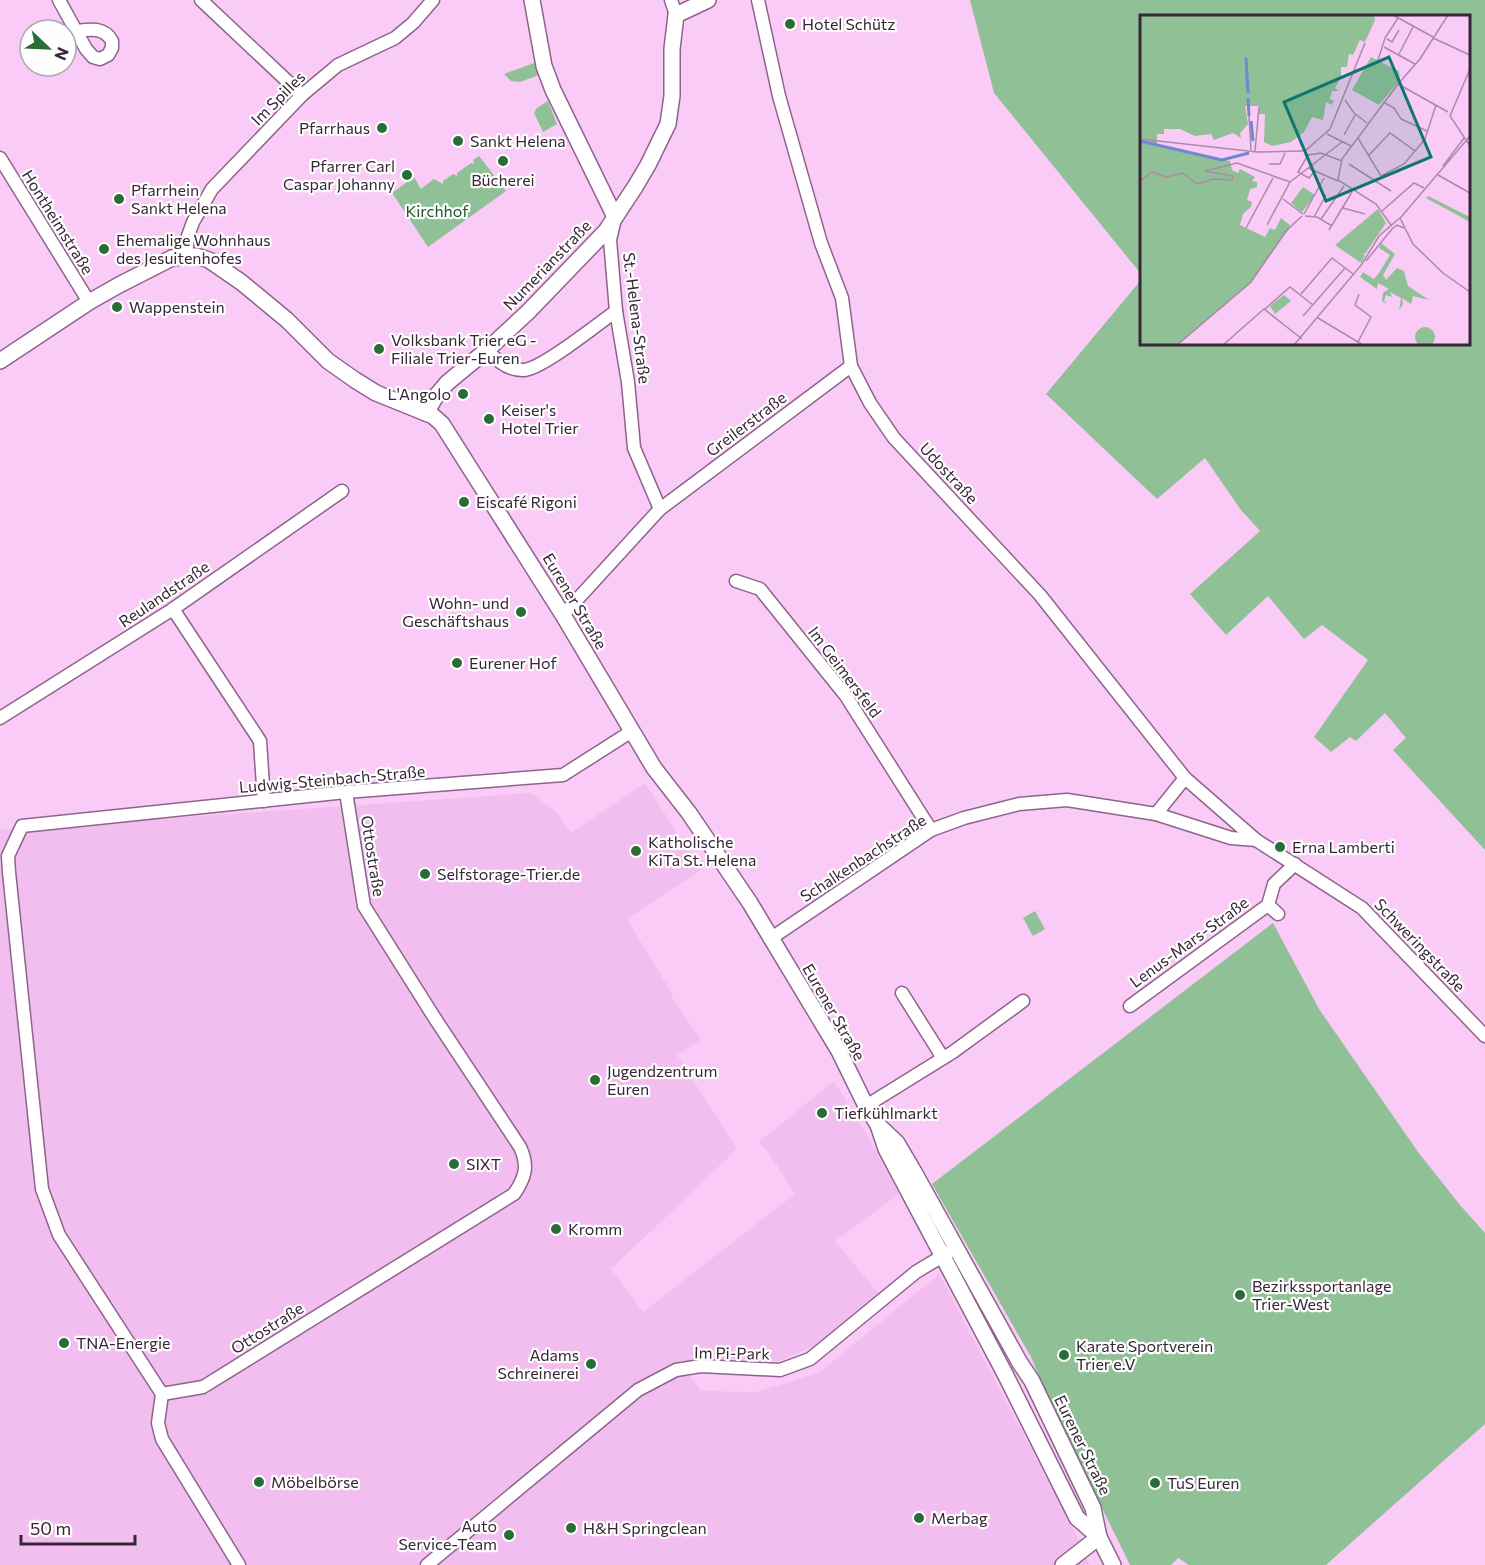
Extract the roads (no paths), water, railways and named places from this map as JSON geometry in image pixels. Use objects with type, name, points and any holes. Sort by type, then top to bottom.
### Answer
[{"type":"street","points":[[59,0],[69,18]]},
{"type":"street","points":[[201,0],[302,95]]},
{"type":"street","name":"Im Spilles","points":[[186,256],[188,236],[193,222],[212,189],[302,95],[338,65],[395,38],[413,23],[432,0]]},
{"type":"street","points":[[532,0],[544,66],[615,217]]},
{"type":"street","points":[[671,0],[676,15],[708,0]]},
{"type":"street","name":"Udostraße","points":[[758,0],[779,96],[821,243],[842,298],[851,366],[870,403],[894,438],[1040,595],[1185,778],[1256,840],[1295,864]]},
{"type":"street","name":"Numerianstraße","points":[[426,413],[447,383],[487,350],[606,231],[648,165],[668,124],[672,96],[672,49],[676,15]]},
{"type":"street","name":"Hontheimstraße","points":[[0,158],[89,302]]},
{"type":"street","name":"St.-Helena-Straße","points":[[615,217],[609,240],[616,311],[628,382],[634,448],[660,509]]},
{"type":"street","points":[[0,361],[118,285],[162,263],[186,256]]},
{"type":"street","name":"Eurener Straße","points":[[186,256],[209,260],[241,282],[287,320],[328,361],[376,393],[426,413],[442,424],[449,433],[563,615],[654,768],[689,813],[750,903],[839,1051],[878,1125],[886,1149],[1005,1374],[1077,1518],[1100,1537]]},
{"type":"street","points":[[487,350],[500,363],[524,370],[543,362],[616,311]]},
{"type":"street","name":"Greilerstraße","points":[[660,509],[851,366]]},
{"type":"street","name":"Reulandstraße","points":[[0,718],[173,609],[342,491]]},
{"type":"street","points":[[563,615],[660,509]]},
{"type":"street","name":"Im Geimersfeld","points":[[736,582],[759,589],[846,696],[932,830]]},
{"type":"street","points":[[173,609],[260,741],[264,801]]},
{"type":"street","name":"Ludwig-Steinbach-Straße","points":[[162,1394],[59,1235],[42,1189],[13,931],[8,855],[22,826],[346,792],[563,775],[632,731]]},
{"type":"street","points":[[1156,814],[1185,778]]},
{"type":"street","name":"Ottostraße","points":[[162,1394],[203,1387],[514,1194],[522,1182],[526,1168],[520,1148],[364,906],[346,792]]},
{"type":"street","name":"Schalkenbachstraße","points":[[770,939],[932,830],[964,818],[1019,804],[1067,800],[1156,814],[1231,838],[1256,840]]},
{"type":"street","name":"Lenus-Mars-Straße","points":[[1130,1006],[1268,904],[1274,884],[1295,864]]},
{"type":"street","name":"Schweringstraße","points":[[1295,864],[1362,908],[1485,1036]]},
{"type":"street","name":"Lenus-Mars-Straße","points":[[1268,904],[1278,914]]},
{"type":"street","points":[[902,993],[943,1058]]},
{"type":"street","points":[[866,1106],[943,1058],[1023,1001]]},
{"type":"street","name":"Eurener Straße","points":[[878,1125],[897,1143],[922,1184],[1046,1409],[1093,1508],[1100,1537],[1113,1565]]},
{"type":"street","name":"Im Pi-Park","points":[[427,1565],[650,1382],[676,1370],[701,1366],[780,1370],[810,1359],[916,1272],[956,1248]]},
{"type":"street","points":[[162,1394],[159,1424],[162,1439],[239,1565]]},
{"type":"street","points":[[1063,1565],[1100,1537]]},
{"type":"place","name":"Hotel Schütz","points":[[790,24]]},
{"type":"place","name":"Pfarrhaus","points":[[382,128]]},
{"type":"place","name":"Sankt Helena","points":[[458,141]]},
{"type":"place","name":"Bücherei","points":[[503,161]]},
{"type":"place","name":"Pfarrer Carl Caspar Johanny","points":[[407,175]]},
{"type":"place","name":"Pfarrhein Sankt Helena","points":[[119,199]]},
{"type":"place","name":"Ehemalige Wohnhaus des Jesuitenhofes","points":[[104,249]]},
{"type":"place","name":"Wappenstein","points":[[117,307]]},
{"type":"place","name":"Volksbank Trier eG - Filiale Trier-Euren","points":[[379,349]]},
{"type":"place","name":"L'Angolo","points":[[463,394]]},
{"type":"place","name":"Keiser's Hotel Trier","points":[[489,419]]},
{"type":"place","name":"Eiscafé Rigoni","points":[[464,502]]},
{"type":"place","name":"Wohn- und Geschäftshaus","points":[[521,612]]},
{"type":"place","name":"Eurener Hof","points":[[457,663]]},
{"type":"place","name":"Erna Lamberti","points":[[1280,847]]},
{"type":"place","name":"Katholische KiTa St. Helena","points":[[636,851]]},
{"type":"place","name":"Selfstorage-Trier.de","points":[[425,874]]},
{"type":"place","name":"Jugendzentrum Euren","points":[[595,1080]]},
{"type":"place","name":"Tiefkühlmarkt","points":[[822,1113]]},
{"type":"place","name":"SIXT","points":[[454,1164]]},
{"type":"place","name":"Kromm","points":[[556,1229]]},
{"type":"place","name":"Bezirkssportanlage Trier-West","points":[[1240,1295]]},
{"type":"place","name":"TNA-Energie","points":[[64,1343]]},
{"type":"place","name":"Karate Sportverein Trier e.V","points":[[1064,1355]]},
{"type":"place","name":"Adams Schreinerei","points":[[591,1364]]},
{"type":"place","name":"Möbelbörse","points":[[259,1482]]},
{"type":"place","name":"TuS Euren","points":[[1155,1483]]},
{"type":"place","name":"Merbag","points":[[919,1518]]},
{"type":"place","name":"H&H Springclean","points":[[571,1528]]},
{"type":"place","name":"Auto Service-Team","points":[[509,1535]]},
{"type":"park label","name":"Kirchhof","points":[[437,211]]}]
